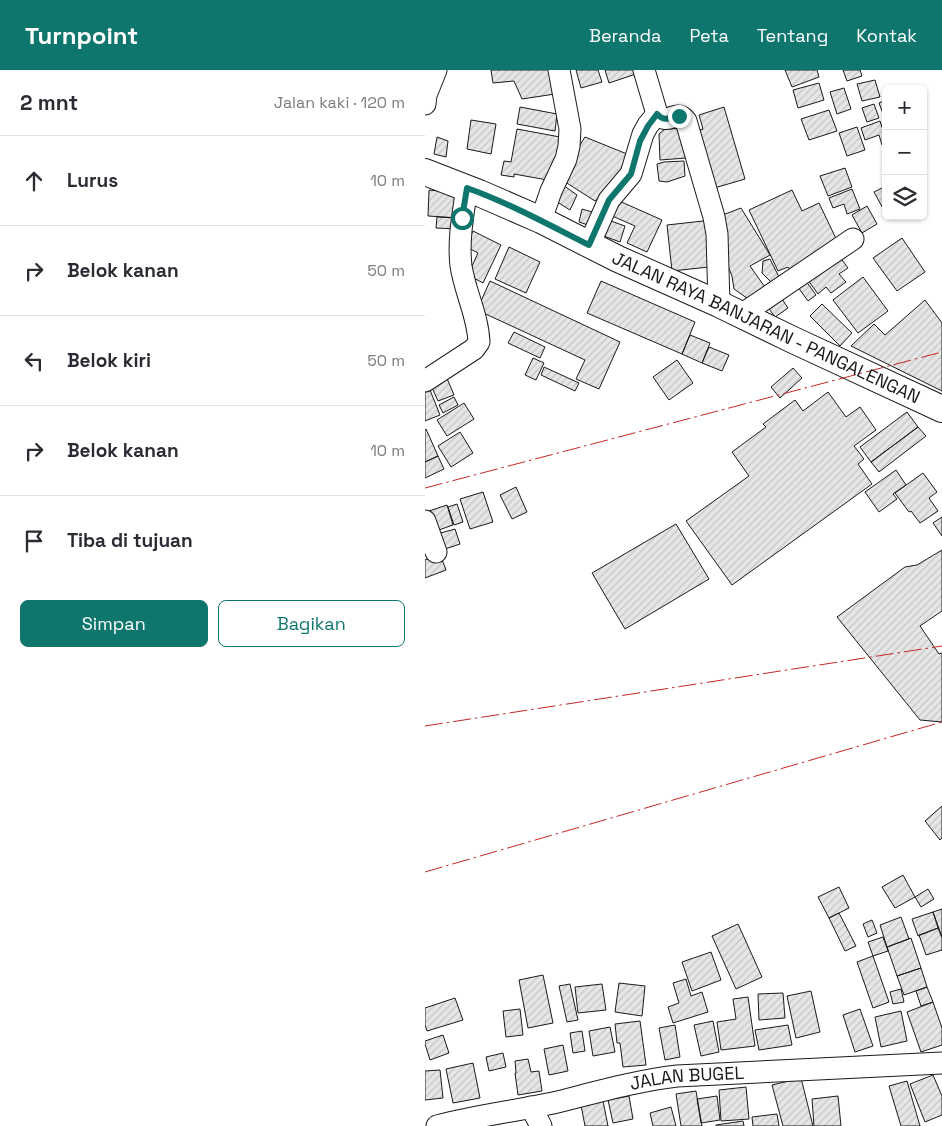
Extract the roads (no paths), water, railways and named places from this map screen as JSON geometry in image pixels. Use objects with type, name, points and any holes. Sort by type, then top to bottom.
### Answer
[{"type":"main road","name":"JALAN RAYA BANJARAN - PANGALENGAN","points":[[425,172],[541,220],[589,245],[942,410]]},
{"type":"street","points":[[425,104],[436,70]]},
{"type":"street","points":[[541,220],[551,191],[566,159],[569,146],[569,129],[559,70]]},
{"type":"street","points":[[644,70],[657,114],[660,118],[665,120],[679,116],[686,121],[714,216],[730,310],[853,239]]},
{"type":"street","points":[[589,245],[609,200],[631,174],[640,141],[657,114]]},
{"type":"street","points":[[425,381],[468,353],[479,342],[479,330],[461,266],[462,218],[467,188]]},
{"type":"street","points":[[425,520],[435,552]]},
{"type":"street","name":"JALAN BUGEL","points":[[437,1126],[457,1121],[536,1117],[657,1079],[677,1076],[942,1062]]}]
